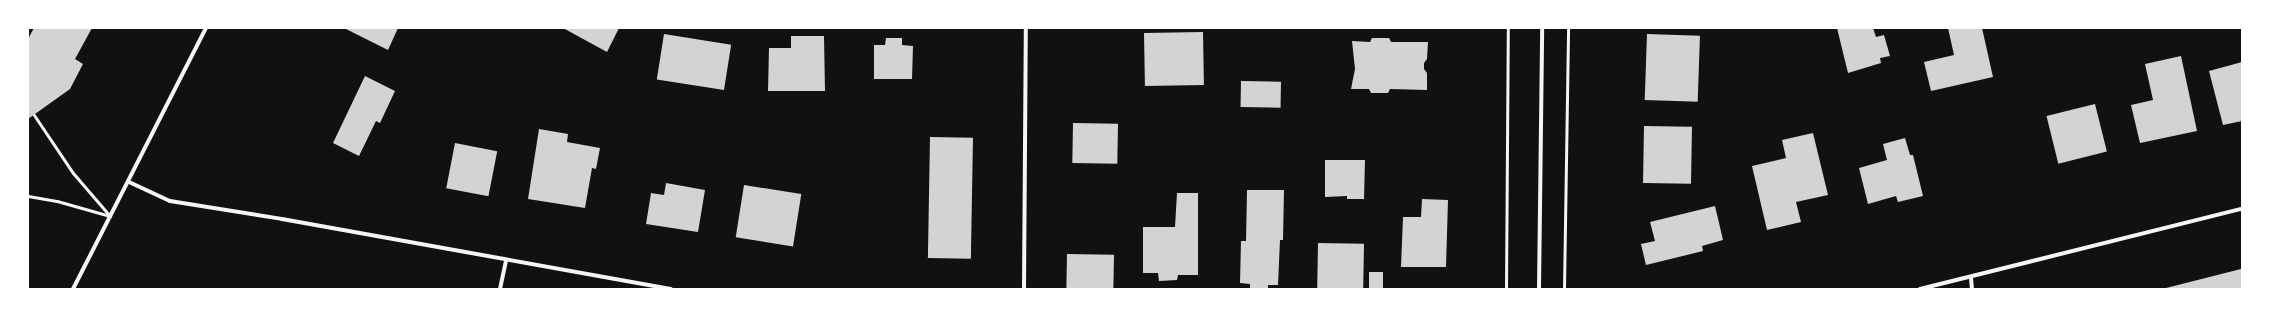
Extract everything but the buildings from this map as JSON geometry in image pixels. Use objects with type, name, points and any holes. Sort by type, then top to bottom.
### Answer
[{"type":"street","points":[[73,289],[129,182],[206,28]]},
{"type":"street","points":[[1024,289],[1026,28]]},
{"type":"street","points":[[1539,289],[1542,28]]},
{"type":"street","points":[[129,182],[170,201],[282,219],[671,289]]},
{"type":"street","points":[[1920,289],[1971,278],[2242,209]]},
{"type":"street","points":[[500,289],[506,260]]},
{"type":"street","points":[[1971,278],[1972,289]]},
{"type":"lane","points":[[34,115],[74,173],[110,216]]},
{"type":"lane","points":[[28,196],[57,201],[110,216]]},
{"type":"path","points":[[1506,289],[1508,28]]},
{"type":"path","points":[[1564,289],[1568,28]]}]
